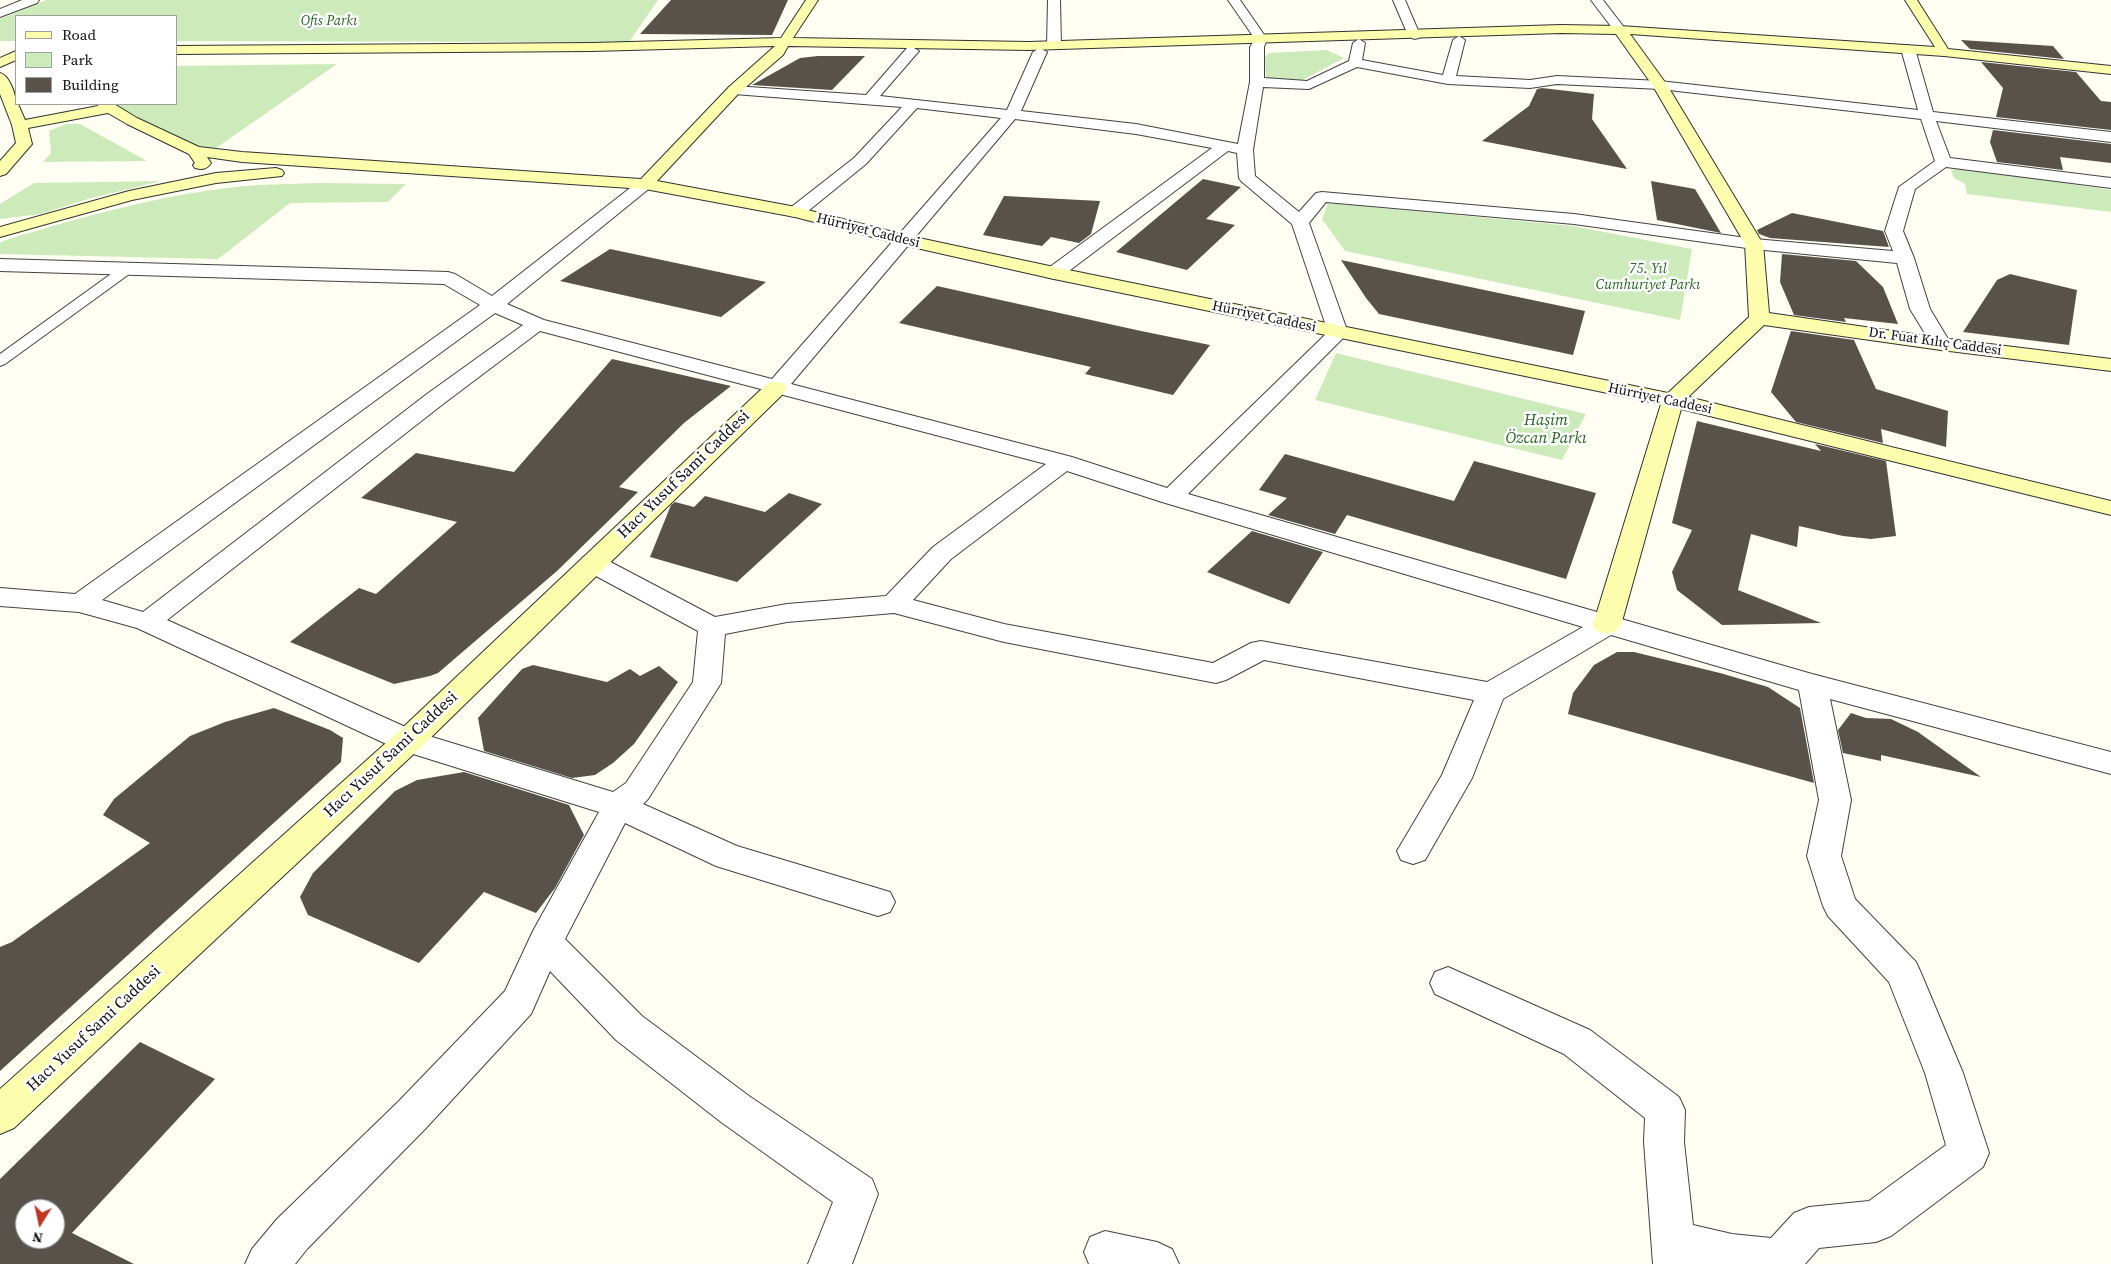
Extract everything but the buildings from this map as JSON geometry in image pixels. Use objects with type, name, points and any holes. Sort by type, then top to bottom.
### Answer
[{"type":"main road","points":[[646,184],[734,90],[781,47],[812,0]]},
{"type":"main road","points":[[1911,0],[1944,52]]},
{"type":"main road","points":[[178,62],[781,47],[912,51],[1047,49],[1259,43],[1561,29],[1620,30],[1908,49],[2111,68]]},
{"type":"main road","points":[[1259,43],[1359,43],[1572,37],[1620,30]]},
{"type":"main road","points":[[1607,625],[1673,400],[1759,318],[1754,244],[1660,85],[1620,30]]},
{"type":"main road","points":[[178,50],[592,47],[1047,49]]},
{"type":"main road","points":[[0,50],[15,51]]},
{"type":"main road","points":[[0,64],[15,56]]},
{"type":"main road","points":[[0,64],[15,64]]},
{"type":"main road","points":[[0,77],[20,125],[24,144],[3,165]]},
{"type":"main road","points":[[20,125],[106,106],[195,151],[242,157],[410,169]]},
{"type":"main road","points":[[128,196],[190,172],[203,163],[195,151]]},
{"type":"main road","points":[[0,232],[128,196],[216,178],[311,170],[410,169]]},
{"type":"main road","name":"Hürriyet Caddesi","points":[[410,169],[646,184],[796,212],[903,240],[1054,273],[1338,333],[1673,400],[2111,508]]},
{"type":"main road","name":"Dr. Fuat Kılıç Caddesi","points":[[1759,318],[1941,344],[2111,364]]},
{"type":"main road","name":"Hacı Yusuf Sami Caddesi","points":[[0,1115],[408,741],[776,388]]},
{"type":"street","points":[[0,13],[33,0]]},
{"type":"street","points":[[776,388],[1012,114],[1047,49],[1054,0]]},
{"type":"street","points":[[1171,497],[1338,333],[1300,222],[1247,178],[1245,150],[1257,82],[1259,43],[1234,0]]},
{"type":"street","points":[[1399,0],[1414,35]]},
{"type":"street","points":[[1597,0],[1620,30]]},
{"type":"street","points":[[1448,80],[1459,40]]},
{"type":"street","points":[[1355,63],[1359,43]]},
{"type":"street","points":[[1908,49],[1927,116],[1943,162]]},
{"type":"street","points":[[870,99],[912,51]]},
{"type":"street","points":[[1257,82],[1309,85],[1355,63],[1448,80],[1530,84],[1557,80],[1660,85],[2111,137]]},
{"type":"street","points":[[734,90],[870,99],[1012,114],[1136,129],[1245,150]]},
{"type":"street","points":[[796,212],[860,161],[913,103]]},
{"type":"street","points":[[1054,273],[1224,147]]},
{"type":"street","points":[[1941,344],[1920,309],[1905,258],[1894,231],[1908,186],[1943,162],[2111,183]]},
{"type":"street","points":[[80,603],[493,305],[646,184]]},
{"type":"street","points":[[1300,222],[1327,190],[1574,219],[1754,244],[1905,258]]},
{"type":"street","points":[[0,265],[448,278],[493,305],[536,324],[1064,462],[1171,497],[1812,684],[2111,763]]},
{"type":"street","points":[[147,622],[435,399],[536,324]]},
{"type":"street","points":[[894,604],[942,553],[1064,462]]},
{"type":"street","points":[[592,563],[712,626],[787,613],[894,604],[1004,634],[1216,673],[1261,650],[1490,693]]},
{"type":"street","points":[[0,596],[80,603],[147,622],[408,741],[618,806],[728,857],[878,902]]},
{"type":"street","points":[[1413,850],[1456,778],[1490,693],[1607,625]]},
{"type":"street","points":[[266,1264],[292,1234],[412,1115],[518,1002],[545,942],[618,806],[637,791],[707,683],[712,626]]},
{"type":"street","points":[[1448,983],[1577,1042],[1665,1110],[1664,1142],[1674,1253],[1732,1255],[1780,1260],[1809,1228],[1876,1221],[1969,1153],[1944,1073],[1903,973],[1840,906],[1824,856],[1835,800],[1812,684]]},
{"type":"street","points":[[545,942],[629,1028],[735,1109],[857,1194],[830,1264]]},
{"type":"street","points":[[1105,1252],[1156,1264]]},
{"type":"lane","points":[[0,361],[127,268]]},
{"type":"green space","name":"Ofis Parkı","points":[[46,0],[658,0],[629,42],[178,41],[178,15],[15,15],[15,41],[0,41],[0,19]]},
{"type":"green space","points":[[1327,50],[1344,58],[1297,83],[1266,79],[1265,57],[1269,53]]},
{"type":"green space","points":[[337,64],[216,148],[192,146],[115,105],[178,105],[178,66]]},
{"type":"green space","points":[[66,124],[80,124],[147,161],[43,162],[51,153],[49,131]]},
{"type":"green space","points":[[1965,168],[2111,190],[2111,212],[1967,194],[1965,184],[1954,178],[1951,170]]},
{"type":"green space","points":[[161,181],[88,199],[41,214],[0,219],[0,204],[34,183]]},
{"type":"green space","points":[[320,183],[406,184],[388,202],[290,203],[218,259],[0,254],[0,243],[3,241],[129,206],[227,188]]},
{"type":"green space","name":"75. Yıl Cumhuriyet Parkı","points":[[1328,203],[1573,226],[1692,249],[1680,320],[1345,251],[1322,219]]},
{"type":"green space","name":"Haşim Özcan Parkı","points":[[1336,353],[1586,414],[1562,460],[1315,400]]}]
